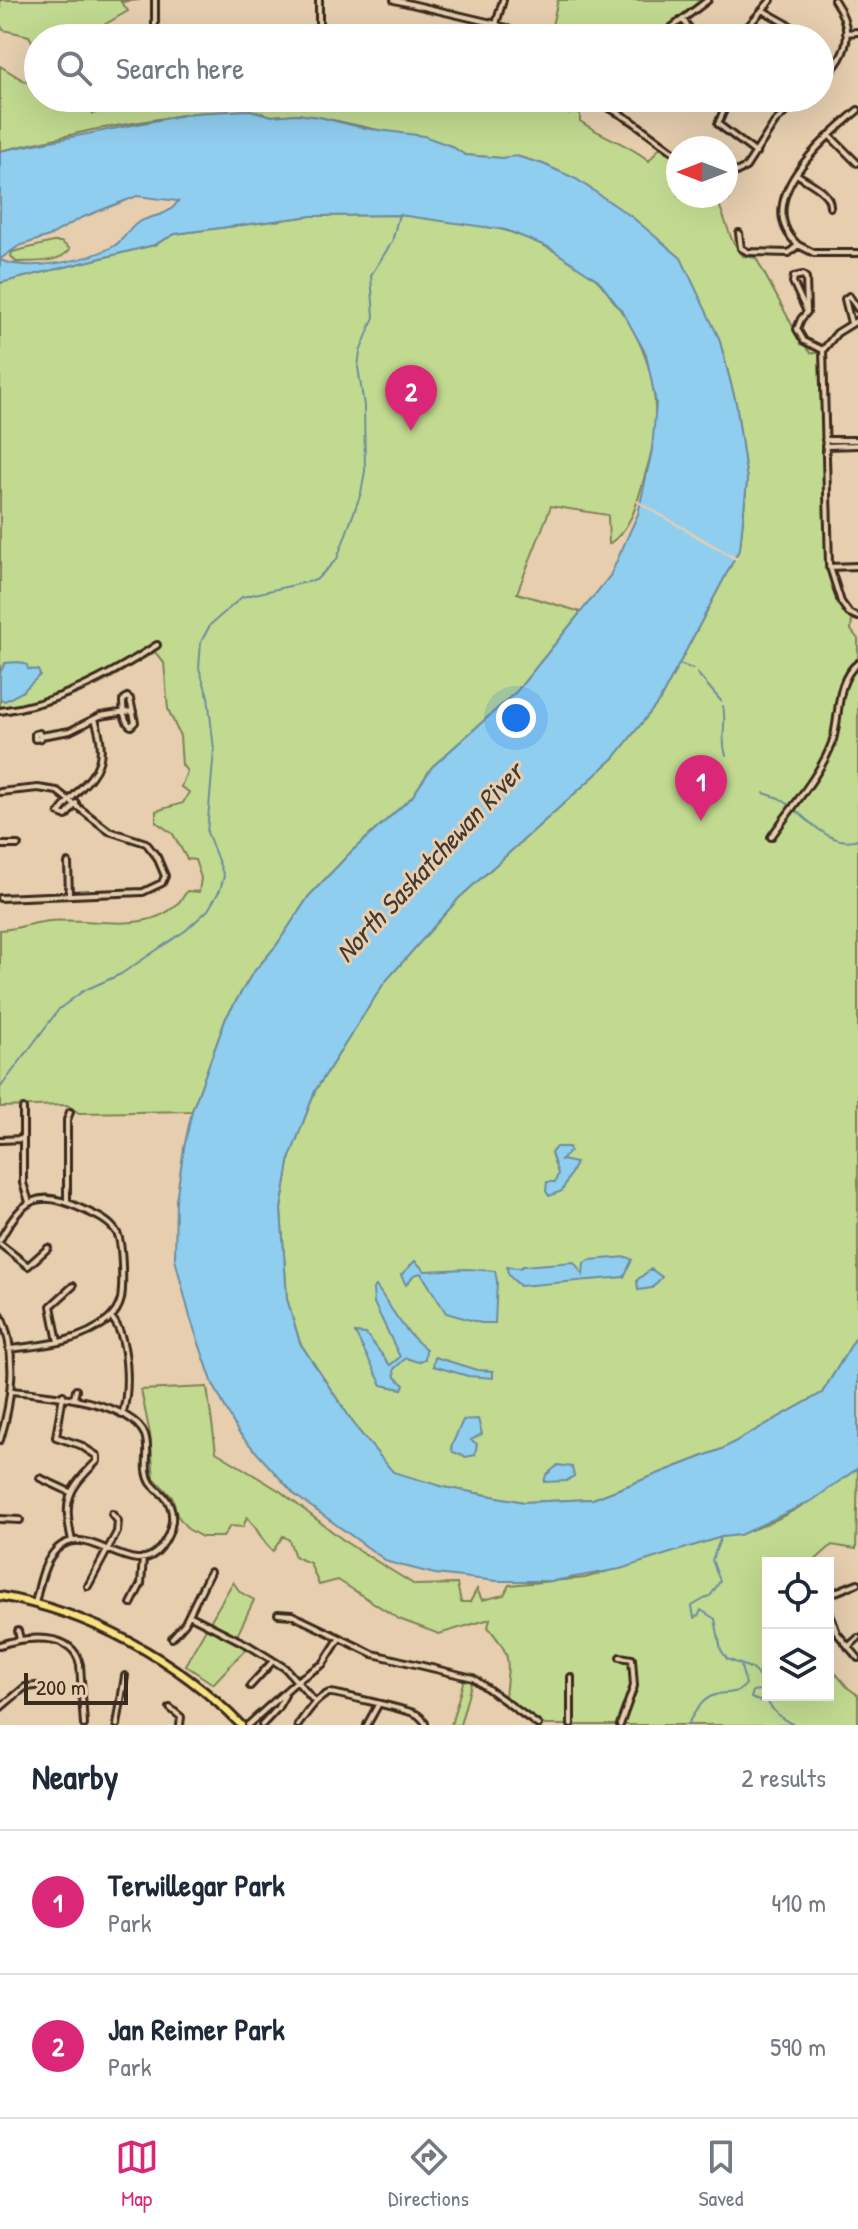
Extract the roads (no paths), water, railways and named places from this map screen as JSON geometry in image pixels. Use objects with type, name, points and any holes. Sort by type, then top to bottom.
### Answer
[{"type":"main road","points":[[0,1596],[79,1618],[138,1647],[197,1684],[241,1725]]},
{"type":"street","points":[[155,0],[155,24]]},
{"type":"street","points":[[319,0],[319,24]]},
{"type":"street","points":[[394,0],[496,24],[503,0]]},
{"type":"street","points":[[677,24],[708,0]]},
{"type":"street","points":[[751,24],[771,0]]},
{"type":"street","points":[[834,0],[846,33],[842,59],[834,67]]},
{"type":"street","points":[[764,11],[787,24]]},
{"type":"street","points":[[683,20],[686,24]]},
{"type":"street","points":[[846,33],[858,32]]},
{"type":"street","points":[[858,110],[812,151],[784,198],[781,215],[787,234],[798,245],[814,253],[858,253]]},
{"type":"street","points":[[616,112],[666,146]]},
{"type":"street","points":[[723,112],[718,124],[756,153]]},
{"type":"street","points":[[738,171],[746,167],[785,112]]},
{"type":"street","points":[[829,135],[857,163]]},
{"type":"street","points":[[798,175],[827,195],[831,201],[830,207]]},
{"type":"street","points":[[739,233],[741,248],[748,252],[787,253],[798,245]]},
{"type":"street","points":[[807,312],[793,282],[794,277],[803,275],[806,278],[807,312],[797,329],[804,341],[823,350]]},
{"type":"street","points":[[852,324],[845,299],[849,296],[858,309]]},
{"type":"street","points":[[858,320],[834,335],[823,350],[829,567],[841,602],[849,613],[858,617]]},
{"type":"street","points":[[825,443],[858,443]]},
{"type":"street","points":[[829,567],[858,566]]},
{"type":"street","points":[[0,711],[51,701],[123,666],[157,645]]},
{"type":"street","points":[[771,837],[831,748],[843,683],[858,663]]},
{"type":"street","points":[[127,697],[130,699],[133,711],[135,722],[131,726],[124,712],[123,701],[127,697]]},
{"type":"street","points":[[41,736],[62,733],[95,719],[133,711]]},
{"type":"street","points":[[74,802],[100,761],[101,737],[95,719]]},
{"type":"street","points":[[0,792],[38,788],[57,791],[109,831],[146,843],[157,857],[165,876],[162,883],[143,892],[0,898]]},
{"type":"street","points":[[0,845],[18,845]]},
{"type":"street","points":[[68,863],[69,895]]},
{"type":"street","points":[[117,888],[119,894]]},
{"type":"street","points":[[23,1109],[23,1183],[29,1202]]},
{"type":"street","points":[[67,1202],[67,1120],[70,1112]]},
{"type":"street","points":[[0,1140],[23,1139]]},
{"type":"street","points":[[9,1349],[80,1336],[111,1317],[118,1307],[122,1248],[120,1238],[103,1219],[67,1202],[47,1198],[29,1202],[14,1215],[0,1242],[28,1266],[48,1248]]},
{"type":"street","points":[[58,1342],[51,1306],[73,1286]]},
{"type":"street","points":[[0,1440],[10,1391],[9,1349],[1,1317]]},
{"type":"street","points":[[111,1317],[123,1340],[126,1393],[122,1416]]},
{"type":"street","points":[[74,1398],[76,1390]]},
{"type":"street","points":[[10,1391],[63,1395],[137,1424],[145,1435],[148,1476],[172,1512],[170,1528],[161,1546],[143,1558],[126,1557],[88,1542],[72,1541],[58,1549],[48,1560],[35,1604]]},
{"type":"street","points":[[63,1395],[56,1437],[80,1445],[97,1456],[97,1461],[70,1492],[67,1515],[72,1541]]},
{"type":"street","points":[[40,1478],[70,1492]]},
{"type":"street","points":[[88,1586],[118,1529],[118,1521],[112,1514]]},
{"type":"street","points":[[0,1519],[20,1520]]},
{"type":"street","points":[[131,1604],[141,1584],[143,1558]]},
{"type":"street","points":[[172,1638],[189,1615],[210,1572]]},
{"type":"street","points":[[834,1593],[858,1583]]},
{"type":"street","points":[[278,1614],[292,1615],[373,1654],[473,1678],[538,1725]]},
{"type":"street","points":[[189,1615],[273,1661],[298,1680],[315,1702]]},
{"type":"street","points":[[834,1628],[858,1658]]},
{"type":"street","points":[[18,1631],[20,1639]]},
{"type":"street","points":[[0,1645],[32,1638],[62,1643],[71,1648],[78,1657],[84,1725]]},
{"type":"street","points":[[848,1647],[858,1638]]},
{"type":"street","points":[[248,1725],[298,1680],[323,1664],[339,1639]]},
{"type":"street","points":[[78,1657],[86,1655]]},
{"type":"street","points":[[620,1657],[632,1659],[634,1683],[620,1725]]},
{"type":"street","points":[[250,1686],[273,1661]]},
{"type":"street","points":[[117,1725],[125,1676]]},
{"type":"street","points":[[571,1677],[571,1725]]},
{"type":"street","points":[[0,1708],[25,1687],[36,1686]]},
{"type":"street","points":[[262,1725],[287,1692]]},
{"type":"street","points":[[298,1725],[315,1702],[329,1693],[338,1692],[417,1714],[425,1725]]},
{"type":"street","points":[[367,1725],[378,1705]]},
{"type":"street","points":[[170,1708],[181,1717],[180,1725]]},
{"type":"water","name":"North Saskatchewan River","points":[[257,112],[272,116],[296,114],[319,117],[364,128],[424,136],[465,155],[516,156],[543,164],[576,179],[632,217],[681,258],[719,338],[736,403],[747,481],[740,548],[660,700],[614,758],[459,898],[384,983],[315,1091],[290,1157],[281,1209],[287,1299],[300,1343],[358,1430],[393,1472],[444,1487],[524,1502],[593,1499],[722,1449],[822,1393],[858,1334],[858,1468],[813,1500],[740,1535],[721,1537],[620,1569],[553,1581],[497,1581],[435,1574],[388,1562],[295,1495],[238,1432],[213,1384],[190,1317],[175,1259],[176,1200],[192,1111],[226,1018],[252,974],[276,946],[309,896],[351,852],[412,797],[432,767],[517,691],[610,576],[638,514],[652,450],[656,403],[646,354],[624,314],[598,280],[548,247],[506,230],[399,215],[311,216],[175,234],[154,245],[0,283],[0,260],[42,265],[89,256],[114,246],[136,224],[164,213],[178,201],[137,196],[81,218],[49,236],[19,246],[0,259],[0,151],[194,113]]},
{"type":"water","points":[[5,663],[27,665],[28,669],[38,670],[40,675],[22,692],[5,701],[0,699],[0,673]]},
{"type":"water","points":[[556,1147],[569,1147],[570,1151],[561,1160],[576,1163],[562,1191],[549,1196],[547,1182],[555,1182],[558,1174],[551,1153]]},
{"type":"water","points":[[627,1257],[632,1260],[624,1277],[520,1286],[507,1271],[507,1267],[574,1262],[583,1275],[584,1263],[590,1260]]},
{"type":"water","points":[[415,1261],[425,1271],[495,1271],[495,1323],[481,1323],[446,1313],[421,1273],[414,1275],[406,1285],[401,1275]]},
{"type":"water","points":[[651,1269],[662,1277],[652,1288],[638,1290],[637,1280]]},
{"type":"water","points":[[376,1286],[404,1327],[426,1349],[425,1359],[418,1362],[406,1358],[394,1369],[395,1377],[404,1385],[402,1389],[382,1385],[355,1333],[366,1334],[390,1365],[400,1357],[374,1303],[373,1289]]},
{"type":"water","points":[[435,1357],[477,1370],[493,1371],[493,1378],[468,1376],[433,1366]]},
{"type":"water","points":[[478,1419],[482,1434],[471,1440],[477,1444],[475,1455],[466,1457],[453,1452],[451,1447],[463,1420]]},
{"type":"water","points":[[558,1465],[572,1467],[574,1476],[566,1481],[544,1482],[546,1475]]},
{"type":"waterway","points":[[0,1088],[59,1009],[83,991],[121,974],[185,931],[208,910],[220,890],[224,876],[207,832],[214,750],[208,696],[199,668],[201,642],[210,625],[242,597],[316,580],[337,559],[361,493],[365,471],[364,406],[358,367],[360,352],[374,317],[371,275],[392,242],[399,214]]},
{"type":"waterway","points":[[679,664],[693,669]]},
{"type":"waterway","points":[[697,673],[721,701]]},
{"type":"waterway","points":[[723,706],[726,755]]},
{"type":"waterway","points":[[764,793],[788,804]]},
{"type":"waterway","points":[[795,810],[832,837],[849,841],[858,839]]},
{"type":"waterway","points":[[721,1537],[712,1560],[720,1581],[711,1595],[692,1606],[694,1618],[701,1610],[715,1619],[721,1650],[727,1659],[753,1669],[763,1683],[761,1690],[753,1691],[751,1698],[762,1702],[766,1699],[777,1714],[794,1725]]},
{"type":"waterway","points":[[687,1725],[706,1700],[743,1688],[746,1684],[741,1667]]},
{"type":"place","name":"Jan Reimer Park","points":[[411,431]]},
{"type":"place","name":"Terwillegar Park","points":[[701,821]]}]
